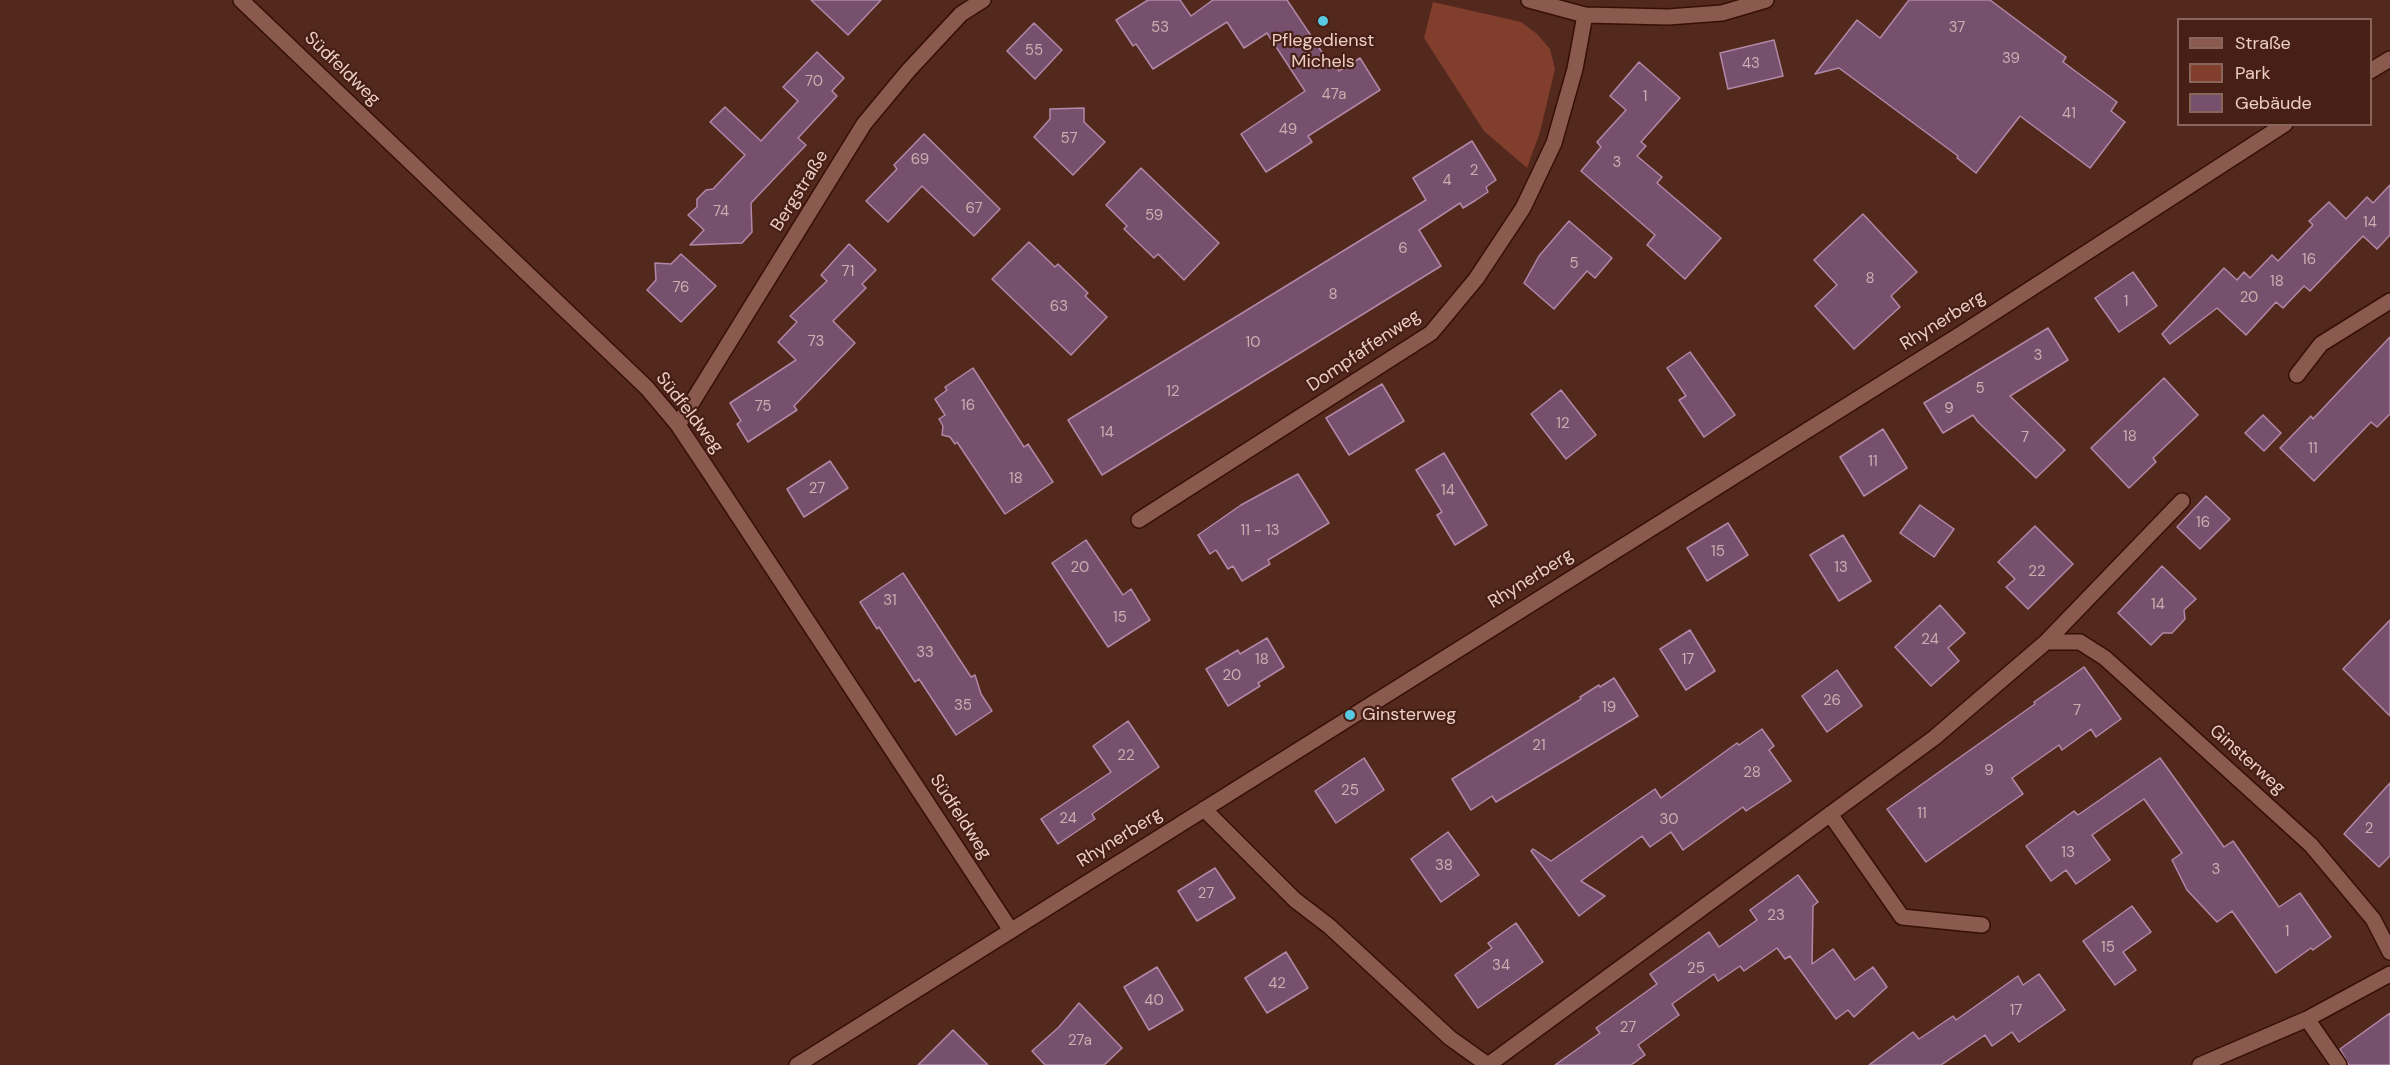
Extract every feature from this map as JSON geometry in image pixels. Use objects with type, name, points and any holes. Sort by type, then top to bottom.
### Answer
[{"type":"street","name":"Südfeldweg","points":[[241,0],[648,387],[678,425],[1010,929]]},
{"type":"street","name":"Bergstraße","points":[[678,425],[864,124],[908,71],[961,15],[983,0]]},
{"type":"street","points":[[1529,0],[1585,15],[1668,17],[1722,13],[1766,0]]},
{"type":"street","name":"Dompfaffenweg","points":[[1139,520],[1431,333],[1476,279],[1523,208],[1554,143],[1575,69],[1585,15]]},
{"type":"street","points":[[2372,70],[2390,58]]},
{"type":"street","name":"Rhynerberg","points":[[797,1065],[1010,929],[1973,326],[2282,126]]},
{"type":"street","points":[[2297,375],[2321,344],[2390,301]]},
{"type":"street","points":[[1204,809],[1295,900],[1329,926],[1450,1038],[1488,1065],[1934,738],[1996,682],[2046,642],[2182,501]]},
{"type":"street","name":"Ginsterweg","points":[[2046,642],[2080,642],[2105,657],[2311,845],[2373,919],[2390,952]]},
{"type":"street","points":[[1830,814],[1902,917],[1982,925]]},
{"type":"street","points":[[2200,1065],[2307,1020],[2390,974]]},
{"type":"street","points":[[2307,1020],[2339,1065]]},
{"type":"green space","points":[[1433,2],[1521,22],[1537,34],[1550,49],[1555,69],[1540,132],[1527,168],[1484,131],[1424,38]]},
{"type":"building","points":[[811,0],[881,0],[848,35]]},
{"type":"building","points":[[1148,0],[1180,0],[1191,16],[1213,0],[1287,0],[1332,67],[1335,65],[1339,71],[1360,58],[1380,90],[1308,136],[1312,142],[1266,172],[1241,134],[1305,91],[1267,33],[1244,48],[1227,22],[1153,69],[1136,44],[1133,46],[1116,20]]},
{"type":"building","points":[[1909,0],[1990,0],[2066,57],[2063,62],[2117,102],[2111,111],[2125,122],[2090,168],[2020,116],[1976,173],[1957,158],[1958,156],[1839,68],[1815,74],[1857,20],[1880,38]]},
{"type":"building","points":[[1034,23],[1062,50],[1035,79],[1007,51]]},
{"type":"building","points":[[1774,40],[1783,76],[1728,89],[1720,53]]},
{"type":"building","points":[[817,52],[844,78],[832,91],[837,96],[798,138],[806,145],[751,203],[752,232],[742,243],[690,245],[704,230],[688,215],[697,207],[697,199],[706,190],[713,189],[745,155],[710,122],[725,107],[761,141],[798,101],[783,87]]},
{"type":"building","points":[[1639,62],[1680,98],[1641,142],[1646,146],[1637,156],[1662,177],[1657,183],[1721,238],[1685,279],[1647,245],[1655,235],[1581,171],[1601,147],[1597,142],[1626,110],[1610,96]]},
{"type":"building","points":[[1084,108],[1084,122],[1105,142],[1073,175],[1034,137],[1050,119],[1050,109]]},
{"type":"building","points":[[924,134],[1000,209],[974,236],[922,186],[888,222],[866,201],[897,169],[894,165]]},
{"type":"building","points":[[1472,141],[1496,180],[1486,187],[1488,192],[1476,200],[1463,208],[1460,203],[1419,230],[1441,266],[1102,475],[1068,420],[1426,200],[1413,178]]},
{"type":"building","points":[[1141,168],[1219,243],[1184,280],[1158,254],[1154,258],[1124,229],[1127,226],[1106,205]]},
{"type":"building","points":[[2390,185],[2390,235],[2377,249],[2363,236],[2310,291],[2304,286],[2283,308],[2276,302],[2246,335],[2217,308],[2170,344],[2162,334],[2224,268],[2237,280],[2244,272],[2250,278],[2272,255],[2278,261],[2313,225],[2309,221],[2329,202],[2346,219],[2367,197],[2373,203]]},
{"type":"building","points":[[1863,214],[1917,272],[1891,296],[1900,307],[1854,349],[1815,306],[1837,285],[1814,260]]},
{"type":"building","points":[[1569,221],[1612,258],[1595,278],[1587,271],[1554,309],[1524,283],[1539,256]]},
{"type":"building","points":[[1029,242],[1055,267],[1058,264],[1088,293],[1085,296],[1107,317],[1071,355],[992,279]]},
{"type":"building","points":[[849,244],[876,270],[862,284],[866,288],[833,321],[855,343],[794,406],[797,410],[748,442],[737,424],[741,421],[730,403],[796,360],[778,342],[797,322],[790,316],[827,281],[821,275]]},
{"type":"building","points":[[681,254],[716,286],[681,322],[647,290],[656,280],[655,263],[671,264]]},
{"type":"building","points":[[2133,272],[2157,306],[2119,332],[2095,298]]},
{"type":"building","points":[[2048,328],[2068,360],[2010,396],[2065,450],[2036,478],[1973,415],[1943,433],[1924,403]]},
{"type":"building","points":[[2390,337],[2390,414],[2377,427],[2371,422],[2314,481],[2280,448],[2311,416],[2313,419]]},
{"type":"building","points":[[1690,352],[1735,415],[1704,437],[1679,400],[1686,396],[1667,368]]},
{"type":"building","points":[[973,368],[1024,447],[1028,444],[1053,482],[1005,514],[957,442],[955,444],[950,437],[942,435],[943,426],[939,419],[945,415],[935,399],[947,390],[945,387]]},
{"type":"building","points":[[2164,378],[2198,415],[2153,458],[2156,462],[2129,488],[2091,448]]},
{"type":"building","points":[[1382,384],[1404,421],[1349,455],[1326,418]]},
{"type":"building","points":[[1561,390],[1596,435],[1566,459],[1531,414]]},
{"type":"building","points":[[2263,415],[2281,433],[2264,451],[2245,433]]},
{"type":"building","points":[[1883,429],[1907,468],[1864,496],[1840,457]]},
{"type":"building","points":[[1444,453],[1487,525],[1455,545],[1437,515],[1442,512],[1416,470]]},
{"type":"building","points":[[830,461],[848,488],[804,517],[787,489]]},
{"type":"building","points":[[1298,474],[1329,523],[1268,560],[1270,564],[1242,581],[1233,566],[1228,569],[1216,550],[1210,554],[1198,535],[1241,505]]},
{"type":"building","points":[[2206,496],[2230,519],[2200,549],[2177,527]]},
{"type":"building","points":[[1920,505],[1954,529],[1934,557],[1900,533]]},
{"type":"building","points":[[1728,523],[1748,555],[1707,581],[1687,548]]},
{"type":"building","points":[[2035,526],[2073,564],[2028,609],[2006,587],[2015,579],[1998,562]]},
{"type":"building","points":[[1843,535],[1871,581],[1839,601],[1810,555]]},
{"type":"building","points":[[1086,540],[1123,595],[1131,589],[1150,620],[1108,647],[1052,563]]},
{"type":"building","points":[[2162,566],[2196,599],[2184,610],[2185,619],[2172,633],[2163,633],[2151,645],[2118,613]]},
{"type":"building","points":[[903,573],[971,677],[975,675],[981,694],[992,711],[956,735],[919,679],[915,682],[860,602]]},
{"type":"building","points":[[1940,605],[1965,633],[1948,648],[1959,661],[1931,686],[1895,647]]},
{"type":"building","points":[[2390,620],[2390,716],[2343,669]]},
{"type":"building","points":[[1690,630],[1715,671],[1686,690],[1660,649]]},
{"type":"building","points":[[1267,638],[1284,667],[1258,683],[1260,686],[1228,706],[1206,669],[1238,650],[1240,654]]},
{"type":"building","points":[[2084,667],[2121,719],[2096,737],[2091,729],[2062,750],[2059,745],[2012,778],[2023,794],[1926,862],[1887,809]]},
{"type":"building","points":[[1837,670],[1862,706],[1827,732],[1802,696]]},
{"type":"building","points":[[1614,678],[1638,716],[1496,802],[1492,796],[1471,810],[1452,779],[1581,699],[1580,697],[1599,685],[1600,687]]},
{"type":"building","points":[[1128,721],[1159,767],[1092,814],[1095,819],[1058,844],[1041,819],[1111,772],[1093,746]]},
{"type":"building","points":[[1762,729],[1774,746],[1769,750],[1791,781],[1746,811],[1743,807],[1683,850],[1671,832],[1650,847],[1642,836],[1581,881],[1605,896],[1579,916],[1531,851],[1533,849],[1551,861],[1655,789],[1661,798],[1737,743],[1739,745]]},
{"type":"building","points":[[1364,758],[1384,790],[1336,823],[1315,791]]},
{"type":"building","points":[[2160,758],[2224,847],[2233,841],[2279,907],[2300,893],[2331,937],[2276,973],[2232,911],[2217,922],[2187,890],[2172,860],[2182,853],[2144,799],[2092,835],[2110,860],[2076,884],[2066,870],[2051,881],[2026,846],[2074,811],[2078,815]]},
{"type":"building","points":[[2390,783],[2390,856],[2379,867],[2344,834]]},
{"type":"building","points":[[1448,832],[1479,875],[1441,902],[1411,859]]},
{"type":"building","points":[[1215,868],[1235,898],[1197,921],[1178,891]]},
{"type":"building","points":[[1798,875],[1818,902],[1813,906],[1812,964],[1833,949],[1855,980],[1873,967],[1887,987],[1854,1017],[1848,1010],[1836,1019],[1790,956],[1785,959],[1777,948],[1744,971],[1740,966],[1718,981],[1714,974],[1672,1004],[1679,1015],[1638,1045],[1645,1055],[1631,1065],[1555,1065],[1600,1033],[1596,1028],[1657,984],[1650,974],[1709,932],[1719,947],[1757,920],[1750,910]]},
{"type":"building","points":[[2132,906],[2151,932],[2123,952],[2136,970],[2115,985],[2083,941]]},
{"type":"building","points":[[1516,923],[1543,962],[1478,1008],[1455,975],[1492,948],[1488,943]]},
{"type":"building","points":[[1286,952],[1308,988],[1267,1013],[1245,978]]},
{"type":"building","points":[[1157,967],[1183,1010],[1149,1030],[1124,987]]},
{"type":"building","points":[[2039,974],[2065,1010],[2019,1042],[2012,1032],[1992,1046],[1985,1035],[1941,1065],[1869,1065],[1913,1032],[1919,1039],[1953,1016],[1956,1020],[2018,976],[2023,985]]},
{"type":"building","points":[[1079,1003],[1122,1048],[1104,1065],[1045,1065],[1032,1051],[1059,1027]]},
{"type":"building","points":[[2390,1013],[2390,1065],[2349,1065],[2340,1049]]},
{"type":"building","points":[[953,1030],[988,1065],[918,1065]]},
{"type":"place","name":"Pflegedienst Michels","points":[[1323,21]]},
{"type":"place","name":"Ginsterweg","points":[[1350,715]]}]
